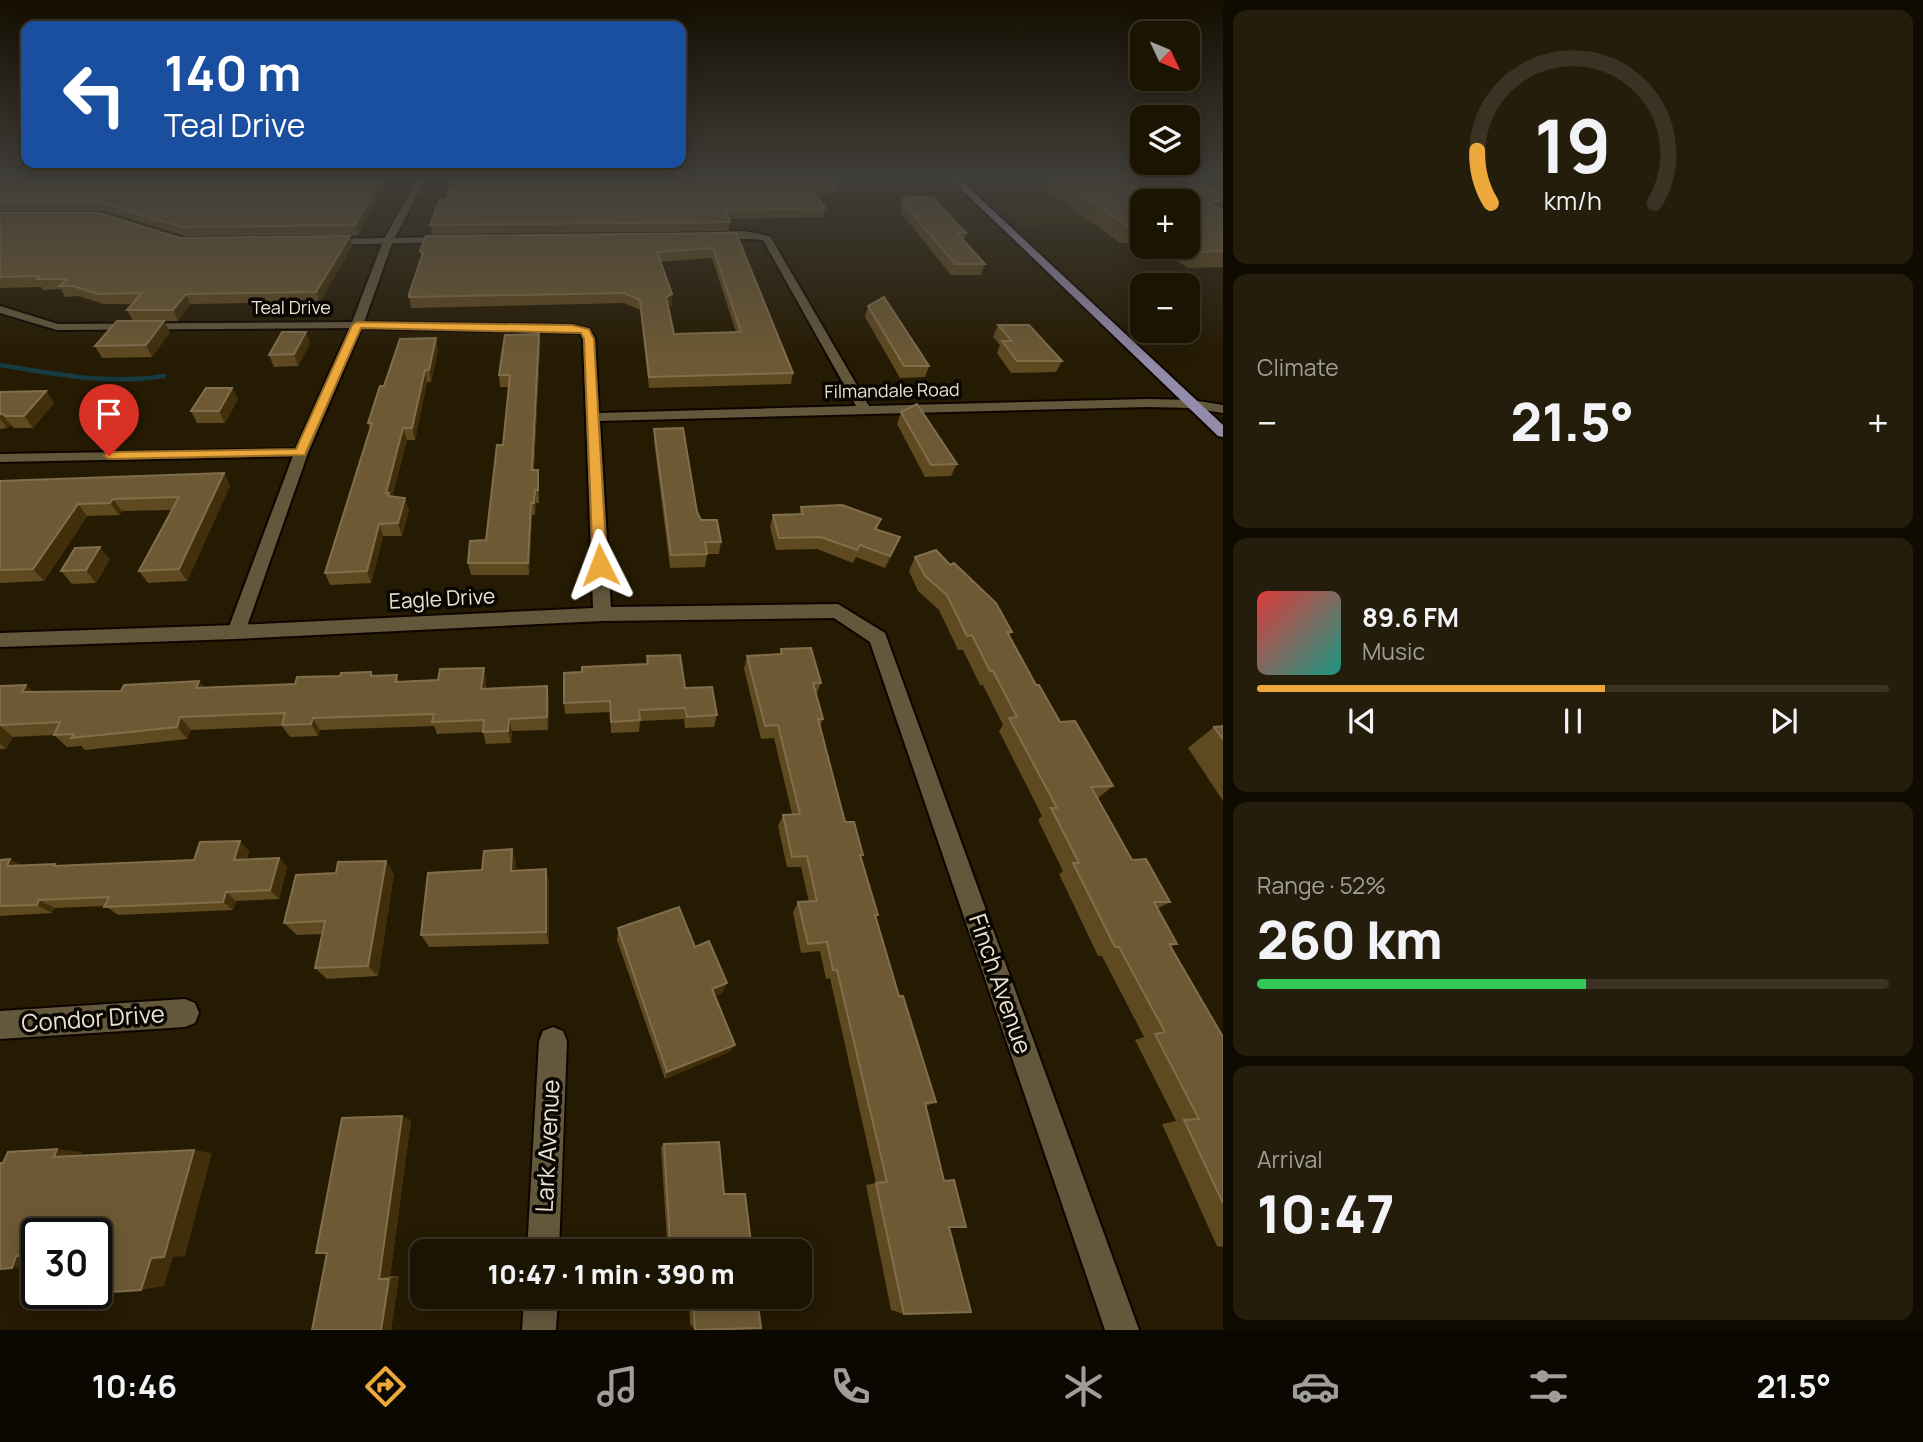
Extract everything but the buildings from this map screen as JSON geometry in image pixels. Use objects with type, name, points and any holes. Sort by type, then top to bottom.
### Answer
[{"type":"main road","points":[[1017,238],[1223,433]]},
{"type":"street","points":[[236,632],[301,453],[357,325],[390,238]]},
{"type":"street","points":[[767,238],[865,411]]},
{"type":"street","points":[[309,242],[467,240]]},
{"type":"street","name":"Teal Drive","points":[[0,309],[57,327],[357,325],[572,328],[585,331],[589,339],[592,417]]},
{"type":"street","name":"Filmandale Road","points":[[592,417],[1192,404],[1223,409]]},
{"type":"street","points":[[592,417],[602,614]]},
{"type":"street","points":[[0,458],[301,453]]},
{"type":"street","name":"Eagle Drive","points":[[0,640],[236,632],[602,614],[838,611],[878,638]]},
{"type":"street","name":"Finch Avenue","points":[[878,638],[1122,1330]]},
{"type":"street","name":"Condor Drive","points":[[0,1025],[185,1013]]},
{"type":"street","name":"Lark Avenue","points":[[544,1239],[553,1041]]},
{"type":"street","points":[[539,1330],[540,1309]]},
{"type":"waterway","points":[[0,365],[102,379],[164,376]]},
{"type":"route","points":[[109,456],[301,453],[357,325],[572,328],[585,331],[589,339],[600,565]]}]
